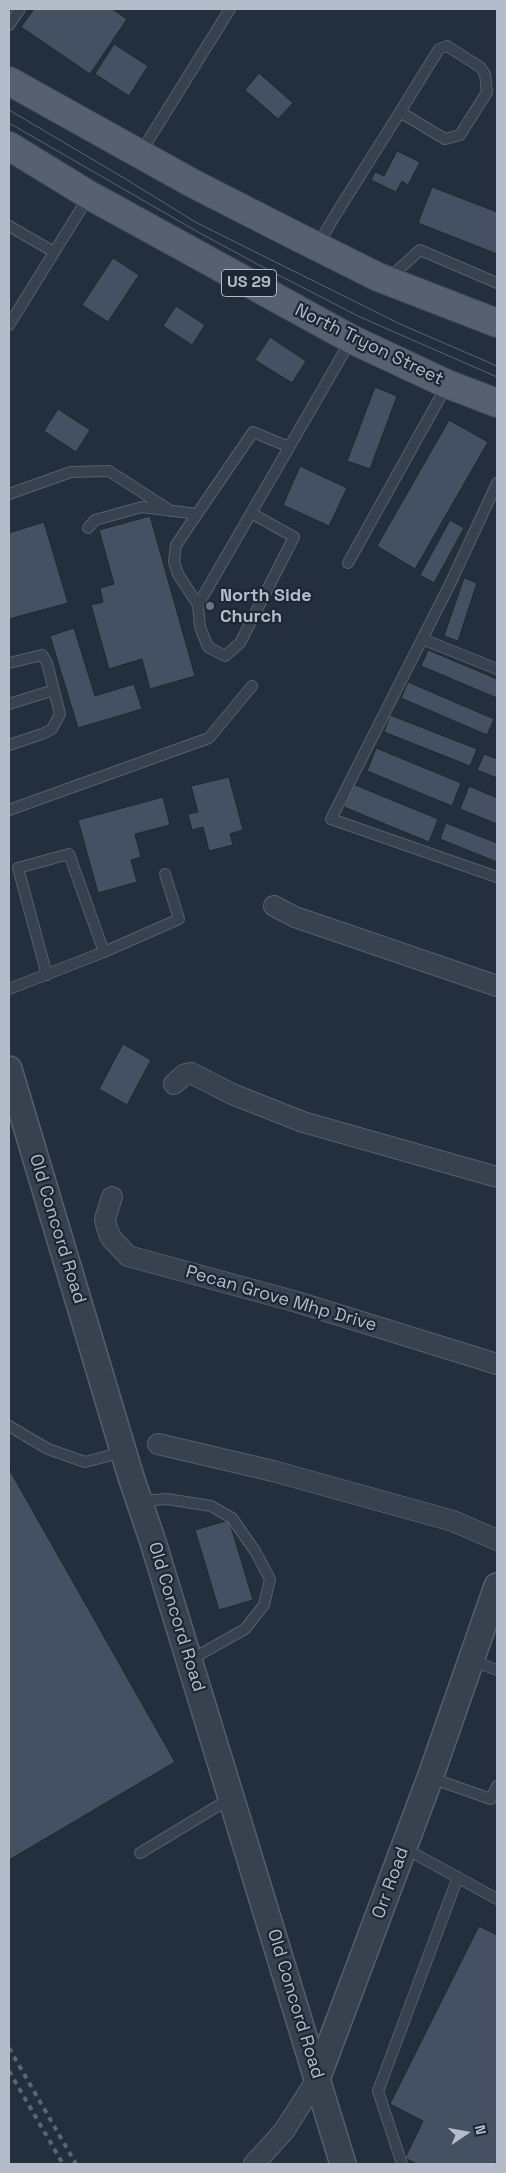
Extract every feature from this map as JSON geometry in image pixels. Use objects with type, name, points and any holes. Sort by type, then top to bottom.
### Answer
[{"type":"main road","points":[[9,81],[140,154],[317,247],[387,280],[497,323]]},
{"type":"main road","name":"North Tryon Street","points":[[9,146],[89,195],[351,339],[447,384],[497,403]]},
{"type":"street","points":[[274,906],[296,917],[497,986]]},
{"type":"street","name":"Old Concord Road","points":[[9,1069],[139,1501],[232,1798],[343,2164]]},
{"type":"street","points":[[174,1084],[185,1074],[190,1073],[232,1094],[303,1122],[497,1177]]},
{"type":"street","name":"Pecan Grove Mhp Drive","points":[[112,1198],[105,1219],[107,1228],[111,1238],[128,1256],[297,1302],[497,1364]]},
{"type":"street","points":[[158,1444],[273,1471],[453,1521],[497,1540]]},
{"type":"street","name":"Orr Road","points":[[254,2164],[284,2131],[317,2079],[430,1778],[471,1660],[492,1617],[497,1586]]},
{"type":"lane","points":[[9,25],[20,9]]},
{"type":"lane","points":[[140,154],[230,9]]},
{"type":"lane","points":[[317,247],[400,112],[439,49],[448,46],[480,67],[486,74],[486,92],[460,135],[445,138],[400,112]]},
{"type":"lane","points":[[9,324],[89,195]]},
{"type":"lane","points":[[9,226],[54,252]]},
{"type":"lane","points":[[387,280],[420,250],[497,283]]},
{"type":"lane","points":[[198,605],[351,339]]},
{"type":"lane","points":[[348,563],[447,384]]},
{"type":"lane","points":[[251,513],[294,537],[240,643],[225,656],[208,647],[200,627],[198,605],[178,574],[174,562],[176,546],[253,432],[289,447]]},
{"type":"lane","points":[[9,494],[71,472],[108,471],[171,511]]},
{"type":"lane","points":[[497,483],[451,582],[331,819],[497,877]]},
{"type":"lane","points":[[88,528],[95,520],[142,506],[197,514]]},
{"type":"lane","points":[[422,639],[497,669]]},
{"type":"lane","points":[[9,663],[42,655],[47,663],[60,714],[52,729],[9,745]]},
{"type":"lane","points":[[9,810],[209,738],[252,686]]},
{"type":"lane","points":[[9,704],[54,690]]},
{"type":"lane","points":[[47,975],[18,868],[68,854],[104,952]]},
{"type":"lane","points":[[9,989],[104,952],[179,919],[165,874]]},
{"type":"lane","points":[[9,1426],[48,1449],[85,1462],[124,1451]]},
{"type":"lane","points":[[139,1501],[167,1499],[211,1506],[232,1518],[256,1551],[270,1580],[264,1605],[245,1629],[189,1660]]},
{"type":"lane","points":[[471,1660],[497,1670]]},
{"type":"lane","points":[[430,1778],[494,1801],[497,1786]]},
{"type":"lane","points":[[140,1853],[232,1798]]},
{"type":"lane","points":[[404,1848],[497,1899]]},
{"type":"lane","points":[[402,2164],[378,2091],[458,1877]]},
{"type":"building","points":[[34,9],[112,9],[127,19],[90,74],[21,27]]},
{"type":"building","points":[[114,44],[148,66],[129,96],[95,74]]},
{"type":"building","points":[[259,73],[293,103],[278,119],[245,90]]},
{"type":"building","points":[[397,151],[420,162],[408,185],[402,181],[396,192],[371,180],[375,172],[384,176]]},
{"type":"building","points":[[432,187],[497,212],[497,254],[418,223]]},
{"type":"building","points":[[113,258],[139,275],[108,322],[82,305]]},
{"type":"building","points":[[176,306],[205,325],[192,345],[163,326]]},
{"type":"building","points":[[270,337],[306,361],[292,383],[255,360]]},
{"type":"building","points":[[375,387],[397,396],[370,469],[347,461]]},
{"type":"building","points":[[58,409],[90,430],[76,452],[44,431]]},
{"type":"building","points":[[449,420],[488,442],[415,569],[377,546]]},
{"type":"building","points":[[300,466],[347,488],[329,526],[283,505]]},
{"type":"building","points":[[150,516],[195,676],[150,689],[142,659],[109,669],[91,605],[103,602],[100,588],[114,584],[99,530]]},
{"type":"building","points":[[450,520],[464,528],[434,583],[420,575]]},
{"type":"building","points":[[44,522],[68,603],[9,619],[9,533]]},
{"type":"building","points":[[464,578],[477,583],[458,641],[444,636]]},
{"type":"building","points":[[74,628],[95,696],[134,684],[142,709],[78,728],[50,636]]},
{"type":"building","points":[[428,650],[497,679],[497,698],[421,666]]},
{"type":"building","points":[[408,682],[494,719],[487,735],[401,698]]},
{"type":"building","points":[[390,715],[477,749],[470,766],[384,732]]},
{"type":"building","points":[[376,748],[461,783],[452,806],[367,771]]},
{"type":"building","points":[[484,754],[497,759],[497,778],[477,770]]},
{"type":"building","points":[[229,777],[243,830],[230,834],[233,845],[209,851],[203,827],[192,830],[188,814],[198,812],[191,786]]},
{"type":"building","points":[[353,784],[438,819],[429,842],[344,807]]},
{"type":"building","points":[[469,786],[497,798],[497,824],[460,809]]},
{"type":"building","points":[[163,797],[170,825],[135,834],[141,857],[131,860],[137,882],[98,893],[78,820]]},
{"type":"building","points":[[446,823],[497,843],[497,862],[440,839]]},
{"type":"building","points":[[123,1044],[151,1060],[127,1105],[99,1089]]},
{"type":"building","points":[[9,1469],[175,1762],[9,1860]]},
{"type":"building","points":[[229,1520],[253,1600],[219,1610],[195,1530]]},
{"type":"building","points":[[479,1926],[497,1935],[497,2160],[495,2164],[417,2164],[405,2158],[423,2121],[390,2104]]},
{"type":"tram line","points":[[9,110],[197,223],[400,324],[497,366]]},
{"type":"tram line","points":[[9,123],[257,264],[360,317],[497,377]]},
{"type":"railway","points":[[9,2048],[76,2164]]},
{"type":"railway","points":[[9,2071],[63,2164]]},
{"type":"place","name":"North Side Church","points":[[210,606]]}]
